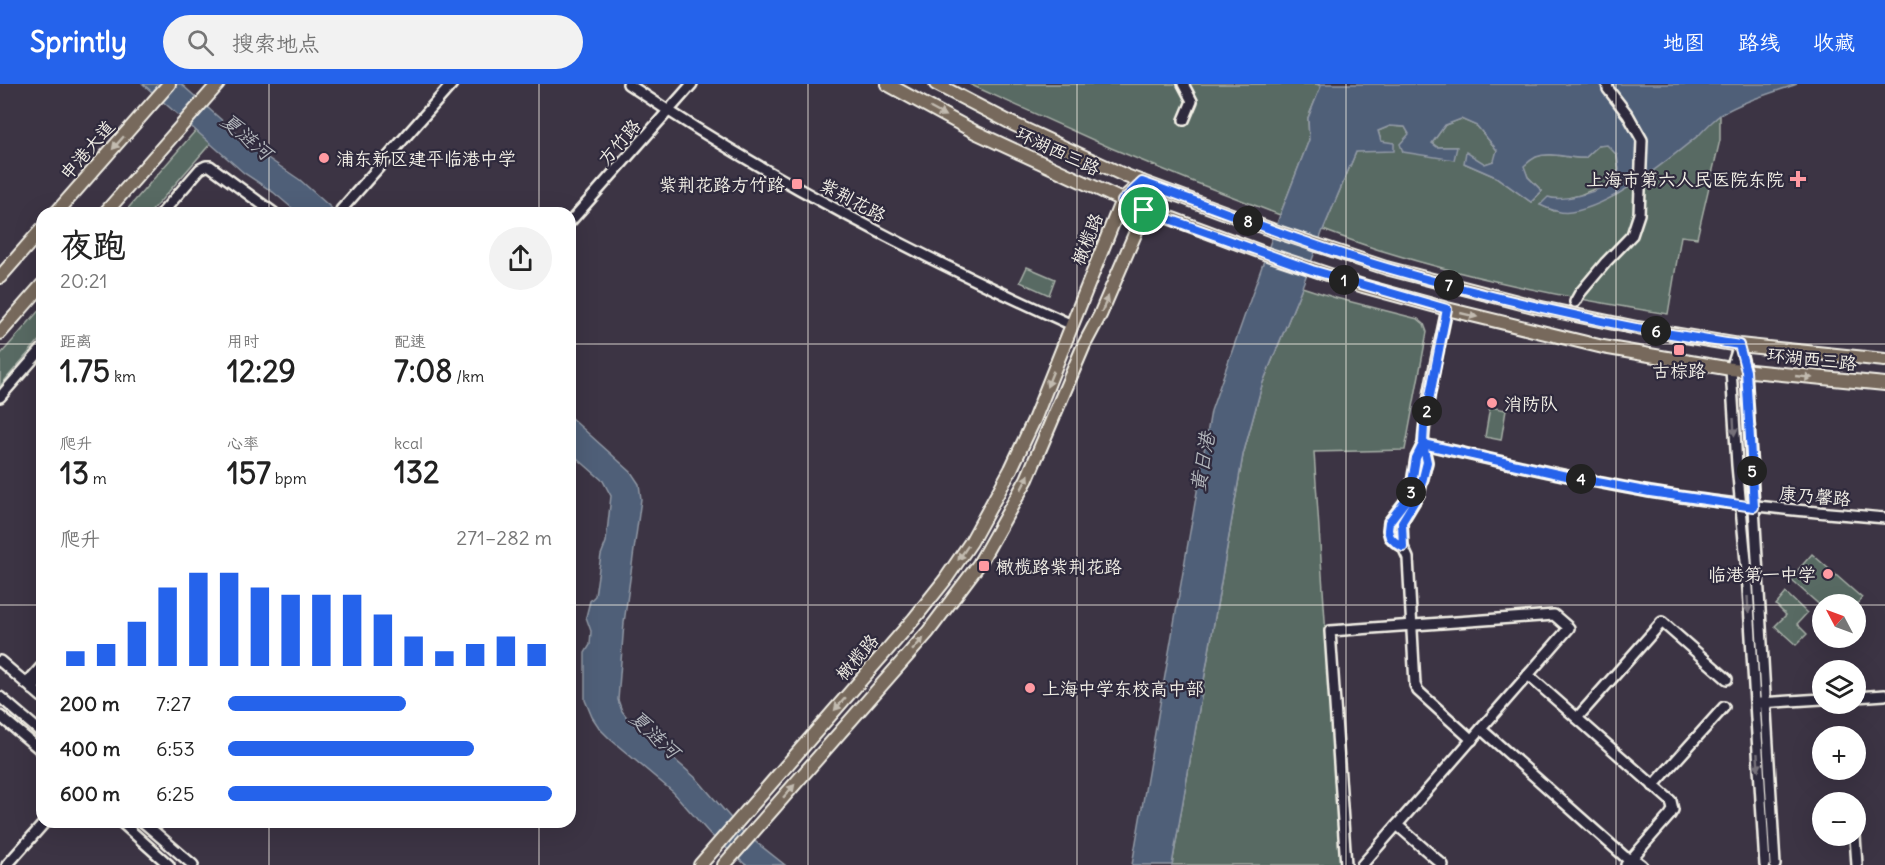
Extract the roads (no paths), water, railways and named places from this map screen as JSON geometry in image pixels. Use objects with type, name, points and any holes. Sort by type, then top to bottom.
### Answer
[{"type":"main road","name":"申港大道","points":[[61,207],[170,84]]},
{"type":"main road","points":[[110,207],[218,84]]},
{"type":"main road","name":"环湖西三路","points":[[887,84],[975,132],[1122,201],[1312,270],[1447,309],[1603,347],[1746,371],[1885,384]]},
{"type":"main road","name":"环湖西三路","points":[[936,84],[1013,124],[1142,182],[1272,230],[1386,268],[1537,307],[1637,328],[1739,345],[1885,360]]},
{"type":"main road","name":"橄榄路","points":[[700,865],[914,619],[971,542],[1011,469],[1034,420],[1122,201],[1142,182]]},
{"type":"main road","name":"橄榄路","points":[[728,861],[928,632],[979,564],[1027,479],[1084,345],[1104,306],[1144,210],[1142,182]]},
{"type":"main road","points":[[0,277],[36,236]]},
{"type":"main road","points":[[0,333],[36,292]]},
{"type":"street","points":[[344,207],[452,84]]},
{"type":"street","name":"紫荆花路","points":[[628,84],[767,171],[842,213],[919,254],[1072,325]]},
{"type":"street","name":"方竹路","points":[[576,215],[692,84]]},
{"type":"street","points":[[1183,84],[1192,101],[1184,120]]},
{"type":"street","points":[[1575,302],[1606,262],[1632,235],[1640,207],[1642,140],[1628,115],[1608,89],[1607,84]]},
{"type":"street","points":[[167,207],[206,166],[210,166],[266,207]]},
{"type":"street","points":[[1447,309],[1424,426],[1423,444],[1427,462],[1419,494],[1402,522],[1403,547],[1408,558],[1415,685],[1418,691],[1472,740]]},
{"type":"street","points":[[1739,345],[1731,369],[1766,865]]},
{"type":"street","points":[[1739,345],[1746,371],[1775,865]]},
{"type":"street","points":[[0,397],[36,360]]},
{"type":"street","name":"康乃馨路","points":[[1423,444],[1650,492],[1754,507],[1885,518]]},
{"type":"street","points":[[1346,865],[1330,631],[1554,615],[1569,628],[1362,865]]},
{"type":"street","points":[[1577,718],[1662,622],[1727,679]]},
{"type":"street","points":[[0,661],[36,692]]},
{"type":"street","points":[[29,686],[36,675]]},
{"type":"street","points":[[1528,675],[1671,801],[1673,810],[1670,815],[1629,862]]},
{"type":"street","points":[[29,686],[36,682]]},
{"type":"street","points":[[1866,696],[1885,695]]},
{"type":"street","points":[[0,696],[36,728]]},
{"type":"street","points":[[1754,703],[1812,700]]},
{"type":"street","points":[[1653,786],[1724,707]]},
{"type":"street","points":[[0,716],[36,746]]},
{"type":"street","points":[[1481,729],[1629,862],[1642,865]]},
{"type":"street","points":[[1397,825],[1443,865]]},
{"type":"street","points":[[8,865],[40,828]]},
{"type":"street","points":[[128,828],[170,865]]},
{"type":"street","points":[[150,828],[193,865]]},
{"type":"street","points":[[1856,846],[1857,865]]},
{"type":"water","points":[[143,84],[181,84],[253,148],[300,180],[330,207],[291,207],[244,173]]},
{"type":"water","points":[[1317,84],[1797,84],[1748,101],[1720,115],[1687,145],[1639,181],[1604,201],[1571,212],[1559,212],[1540,205],[1548,197],[1577,196],[1594,191],[1608,183],[1619,170],[1617,155],[1607,145],[1598,146],[1585,158],[1542,155],[1530,161],[1524,166],[1528,177],[1542,191],[1531,202],[1496,177],[1464,163],[1466,152],[1485,164],[1494,161],[1497,150],[1477,126],[1461,119],[1445,125],[1432,143],[1437,147],[1457,147],[1454,160],[1403,152],[1400,144],[1409,134],[1405,127],[1390,126],[1378,131],[1381,141],[1394,143],[1394,151],[1356,152],[1262,385],[1243,455],[1172,865],[1132,865],[1211,411],[1309,140],[1308,118],[1321,86]]},
{"type":"water","points":[[576,422],[631,472],[639,484],[641,499],[624,623],[618,700],[622,711],[629,720],[697,779],[742,831],[785,865],[746,865],[710,834],[673,792],[610,739],[592,717],[585,700],[585,653],[590,645],[591,631],[586,617],[590,601],[595,596],[601,555],[606,542],[611,496],[603,481],[576,457]]},
{"type":"place","name":"浦东新区建平临港中学","points":[[324,158]]},
{"type":"place","name":"上海市第六人民医院东院","points":[[1798,179]]},
{"type":"place","name":"紫荆花路方竹路","points":[[797,184]]},
{"type":"place","name":"古棕路","points":[[1679,350]]},
{"type":"place","name":"消防队","points":[[1492,403]]},
{"type":"place","name":"橄榄路紫荆花路","points":[[984,566]]},
{"type":"place","name":"临港第一中学","points":[[1828,574]]},
{"type":"place","name":"上海中学东校高中部","points":[[1030,688]]},
{"type":"water label","name":"夏涟河","points":[[247,136]]},
{"type":"water label","name":"黄日港","points":[[1202,462]]},
{"type":"water label","name":"夏涟河","points":[[655,734]]}]
